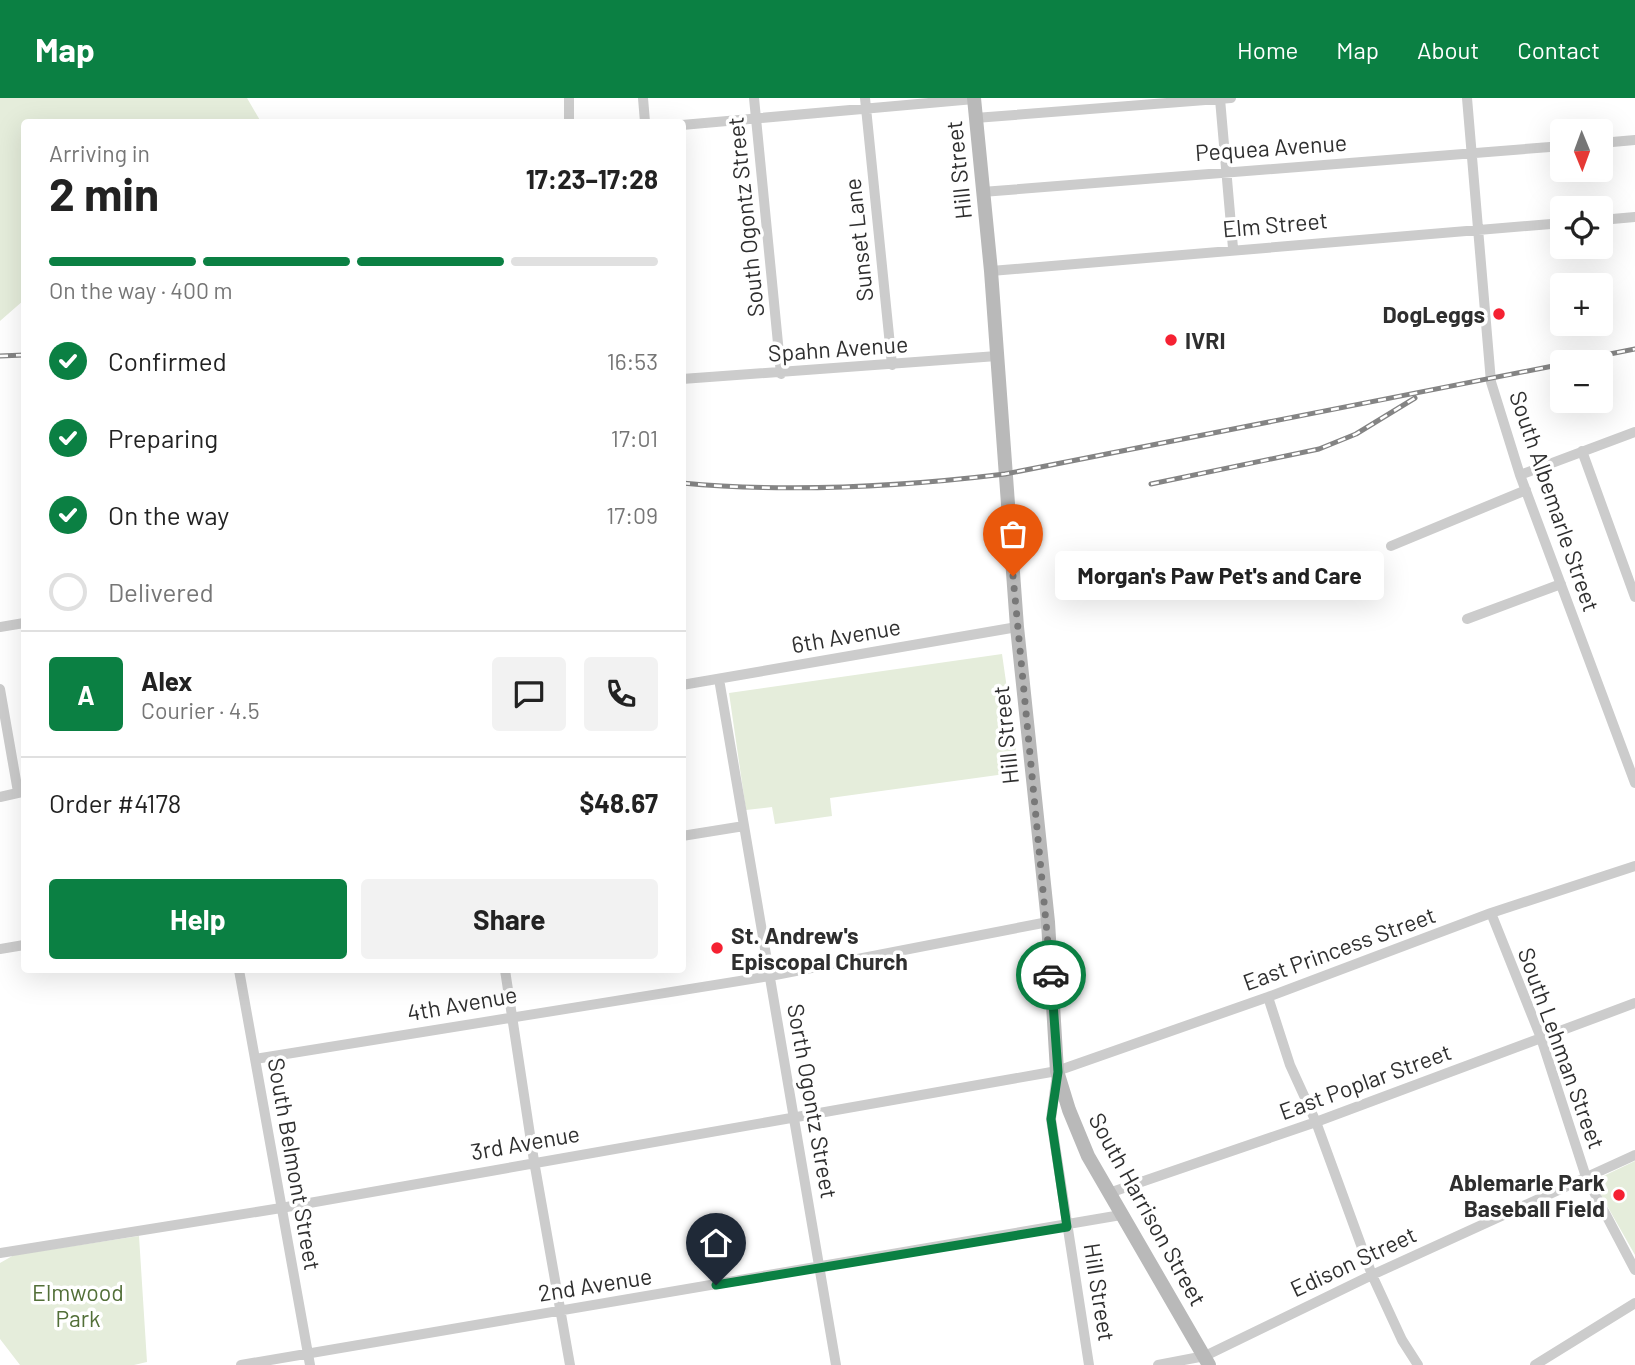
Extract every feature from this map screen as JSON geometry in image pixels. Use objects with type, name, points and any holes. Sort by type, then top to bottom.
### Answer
[{"type":"main road","name":"Hill Street","points":[[974,99],[991,271],[1017,627],[1048,922],[1058,1072]]},
{"type":"main road","name":"South Harrison Street","points":[[1058,1072],[1081,1141],[1207,1361]]},
{"type":"street","points":[[569,98],[569,119]]},
{"type":"street","points":[[643,98],[645,119]]},
{"type":"street","name":"South Ogontz Street","points":[[754,98],[781,374]]},
{"type":"street","name":"Sunset Lane","points":[[866,98],[892,365]]},
{"type":"street","points":[[975,118],[1231,98]]},
{"type":"street","name":"South Albemarle Street","points":[[1466,98],[1490,379],[1520,475],[1635,783]]},
{"type":"street","points":[[686,125],[866,111],[974,99]]},
{"type":"street","points":[[1214,99],[1226,171],[1233,248]]},
{"type":"street","points":[[1614,142],[1635,140]]},
{"type":"street","name":"Pequea Avenue","points":[[982,192],[1550,147]]},
{"type":"street","points":[[1613,219],[1635,217]]},
{"type":"street","name":"Elm Street","points":[[991,271],[1233,248],[1550,224]]},
{"type":"street","name":"Spahn Avenue","points":[[686,379],[781,374],[997,356]]},
{"type":"street","points":[[1520,475],[1635,432]]},
{"type":"street","points":[[1582,452],[1635,597]]},
{"type":"street","points":[[1391,546],[1526,490]]},
{"type":"street","points":[[1467,619],[1561,584]]},
{"type":"street","points":[[0,627],[21,624]]},
{"type":"street","name":"6th Avenue","points":[[686,684],[1017,627]]},
{"type":"street","name":"Sorth Ogontz Street","points":[[719,679],[835,1365]]},
{"type":"street","points":[[0,689],[21,792],[0,797]]},
{"type":"street","points":[[686,835],[744,826]]},
{"type":"street","name":"East Princess Street","points":[[1058,1072],[1492,913],[1635,866]]},
{"type":"street","name":"South Lehman Street","points":[[1492,913],[1541,1038],[1586,1177],[1635,1270]]},
{"type":"street","name":"4th Avenue","points":[[255,1059],[769,976],[1048,922]]},
{"type":"street","points":[[0,950],[21,946]]},
{"type":"street","name":"South Belmont Street","points":[[240,973],[309,1359]]},
{"type":"street","points":[[505,973],[534,1161],[563,1310],[570,1365]]},
{"type":"street","points":[[1268,997],[1290,1065],[1316,1122],[1372,1275],[1402,1340],[1418,1365]]},
{"type":"street","name":"East Poplar Street","points":[[1109,1194],[1316,1122],[1635,1003]]},
{"type":"street","name":"3rd Avenue","points":[[0,1253],[281,1208],[534,1161],[1058,1072]]},
{"type":"street","name":"Hill Street","points":[[1058,1072],[1051,1119],[1088,1365]]},
{"type":"street","name":"Edison Street","points":[[1158,1365],[1207,1361],[1372,1275],[1635,1155]]},
{"type":"street","name":"2nd Avenue","points":[[241,1365],[309,1359],[563,1310],[1067,1227],[1121,1215]]},
{"type":"street","points":[[1535,1365],[1635,1303]]},
{"type":"green space","points":[[0,98],[247,98],[259,119],[21,119],[21,303],[0,321]]},
{"type":"green space","points":[[1002,654],[1019,772],[830,798],[832,816],[775,824],[772,807],[746,810],[729,693]]},
{"type":"green space","name":"Ablemarle Park Baseball Field","points":[[1635,1161],[1635,1255],[1593,1181]]},
{"type":"green space","name":"Elmwood Park","points":[[139,1236],[147,1362],[134,1365],[20,1365],[0,1339],[0,1263],[14,1255]]},
{"type":"railway","points":[[1613,353],[1635,349]]},
{"type":"railway","points":[[0,356],[21,355]]},
{"type":"railway","points":[[686,483],[763,488],[844,487],[1005,474],[1550,367]]},
{"type":"railway","points":[[1151,484],[1319,449],[1356,434],[1415,398]]},
{"type":"way so far","points":[[1013,576],[1051,975]]},
{"type":"place","name":"DogLeggs","points":[[1499,314]]},
{"type":"place","name":"IVRI","points":[[1171,340]]},
{"type":"place","name":"Morgan's Paw Pet's and Care","points":[[1013,576]]},
{"type":"place","name":"St. Andrew's Episcopal Church","points":[[717,948]]},
{"type":"place","name":"Ablemarle Park Baseball Field","points":[[1619,1195]]},
{"type":"route","points":[[716,1285],[1067,1227],[1051,1119],[1058,1072],[1051,975]]}]
